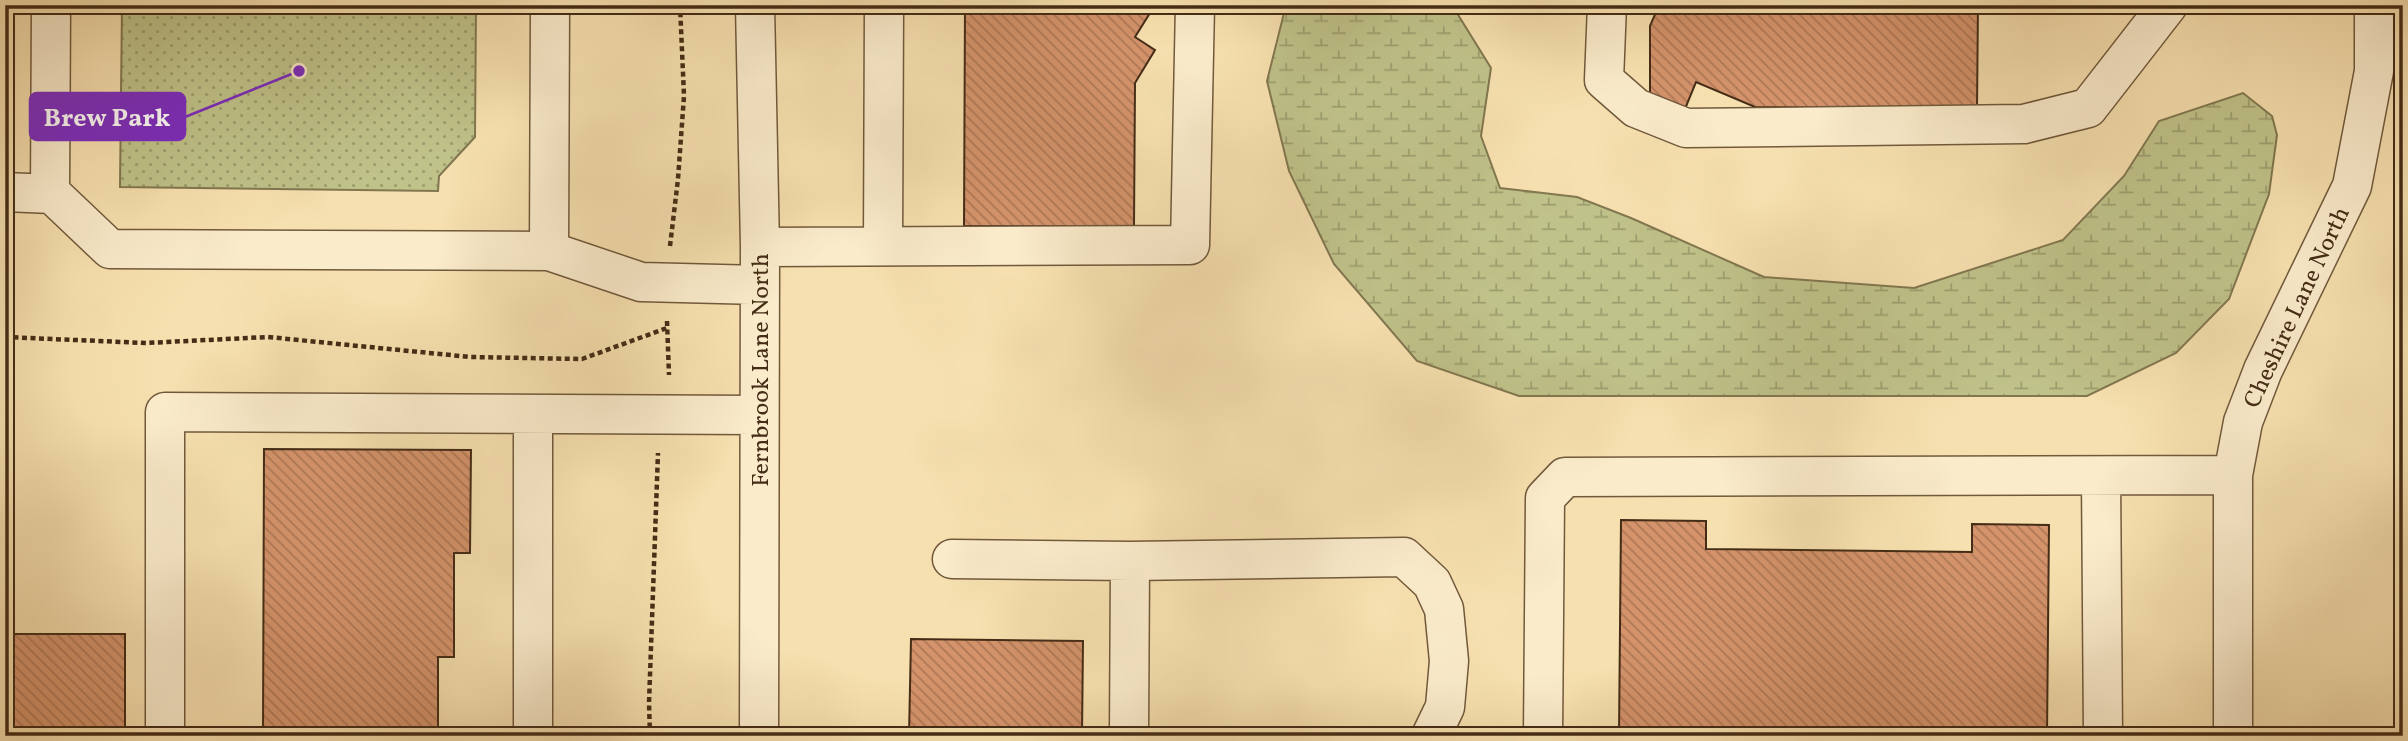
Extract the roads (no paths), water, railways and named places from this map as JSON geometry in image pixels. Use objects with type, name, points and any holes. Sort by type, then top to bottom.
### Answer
[{"type":"street","points":[[51,5],[52,194]]},
{"type":"street","points":[[549,251],[550,5]]},
{"type":"street","name":"Fernbrook Lane North","points":[[755,5],[760,247],[759,736]]},
{"type":"street","points":[[883,246],[884,5]]},
{"type":"street","points":[[760,247],[1190,245],[1195,5]]},
{"type":"street","points":[[1607,5],[1604,80],[1636,108],[1686,128],[2024,124],[2088,108],[2168,5]]},
{"type":"street","name":"Cheshire Lane North","points":[[2233,736],[2233,475],[2244,422],[2263,370],[2352,186],[2374,71],[2374,5]]},
{"type":"street","points":[[5,192],[52,194],[110,249],[549,251],[641,282],[760,285]]},
{"type":"street","points":[[165,736],[165,412],[759,415]]},
{"type":"street","points":[[533,414],[534,736]]},
{"type":"street","points":[[1543,736],[1545,498],[1565,477],[2233,475]]},
{"type":"street","points":[[2101,476],[2103,736]]},
{"type":"street","points":[[952,559],[1130,561],[1404,557],[1432,583],[1444,609],[1449,661],[1445,707],[1431,736]]},
{"type":"street","points":[[1129,736],[1130,561]]},
{"type":"place","name":"Brew Park","points":[[299,71]]}]
